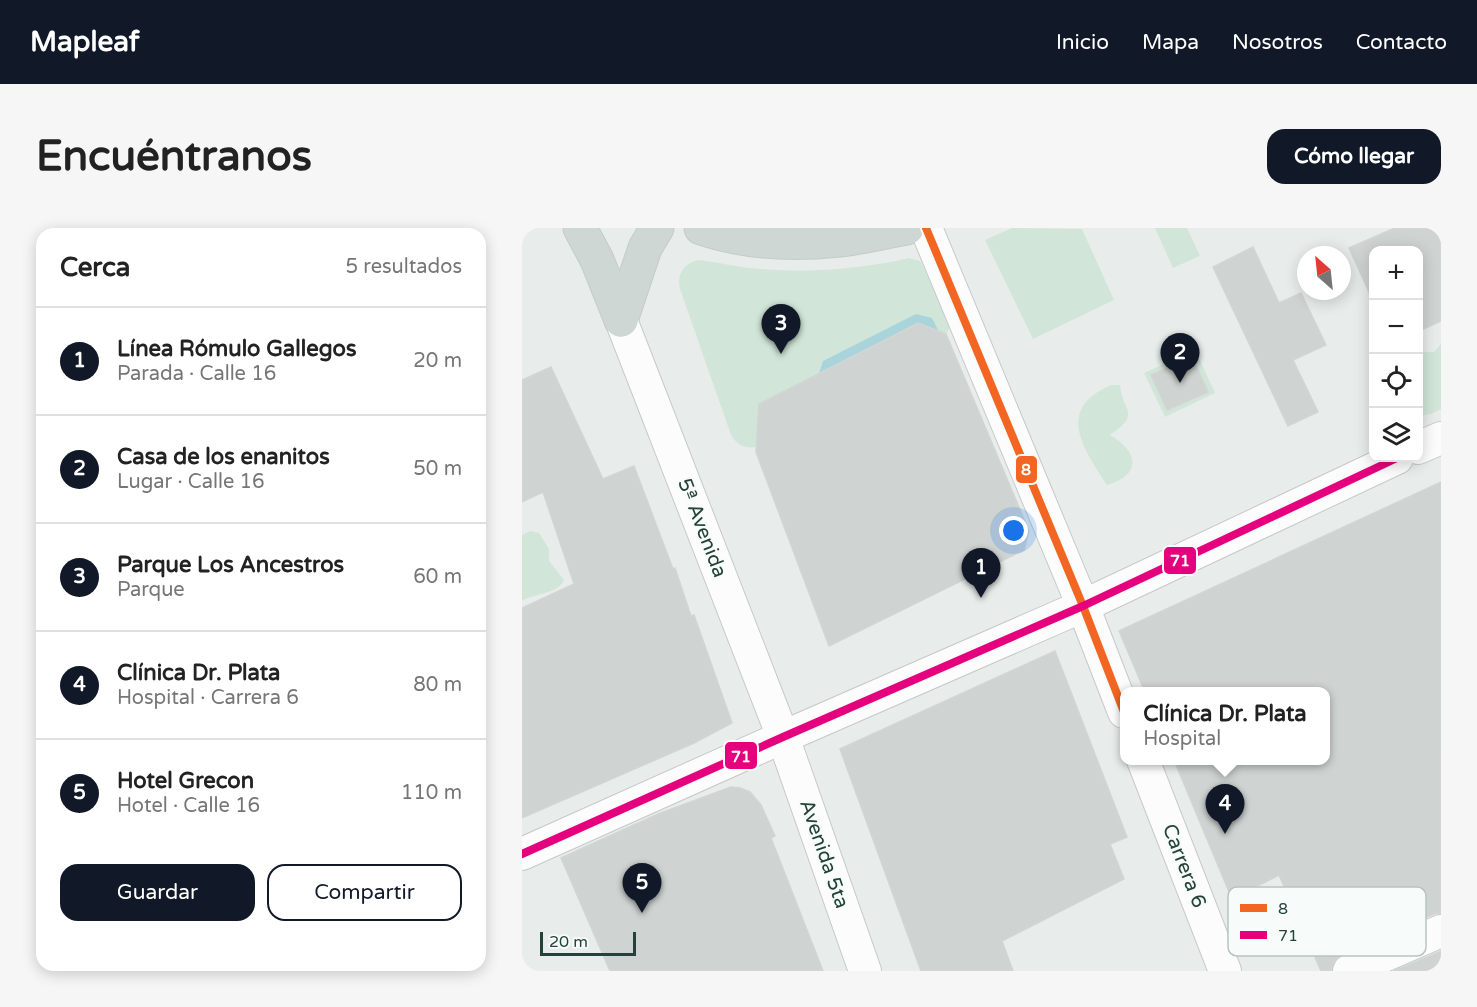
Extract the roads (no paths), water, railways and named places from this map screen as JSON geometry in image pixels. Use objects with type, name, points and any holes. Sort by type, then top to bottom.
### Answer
[{"type":"main road","points":[[580,228],[597,260],[621,320]]},
{"type":"main road","points":[[621,320],[645,248],[657,228]]},
{"type":"main road","points":[[701,228],[726,236],[778,242],[839,240],[907,228]]},
{"type":"street","points":[[926,228],[1120,699]]},
{"type":"street","name":"5ª Avenida","points":[[621,320],[783,737]]},
{"type":"street","points":[[1423,446],[1441,438]]},
{"type":"street","points":[[522,854],[1083,606],[1389,462]]},
{"type":"street","name":"Avenida 5ta","points":[[783,737],[866,971]]},
{"type":"street","name":"Carrera 6","points":[[1145,765],[1226,971]]},
{"type":"street","points":[[1426,938],[1441,931]]},
{"type":"street","points":[[1349,971],[1384,956]]},
{"type":"water","points":[[916,314],[932,318],[938,330],[918,323],[819,373],[823,361]]},
{"type":"place","name":"Parque Los Ancestros","points":[[781,354]]},
{"type":"place","name":"Casa de los enanitos","points":[[1180,383]]},
{"type":"place","name":"Línea Rómulo Gallegos","points":[[981,598]]},
{"type":"place","name":"Clínica Dr. Plata","points":[[1225,834]]},
{"type":"place","name":"Hotel Grecon","points":[[642,913]]}]
